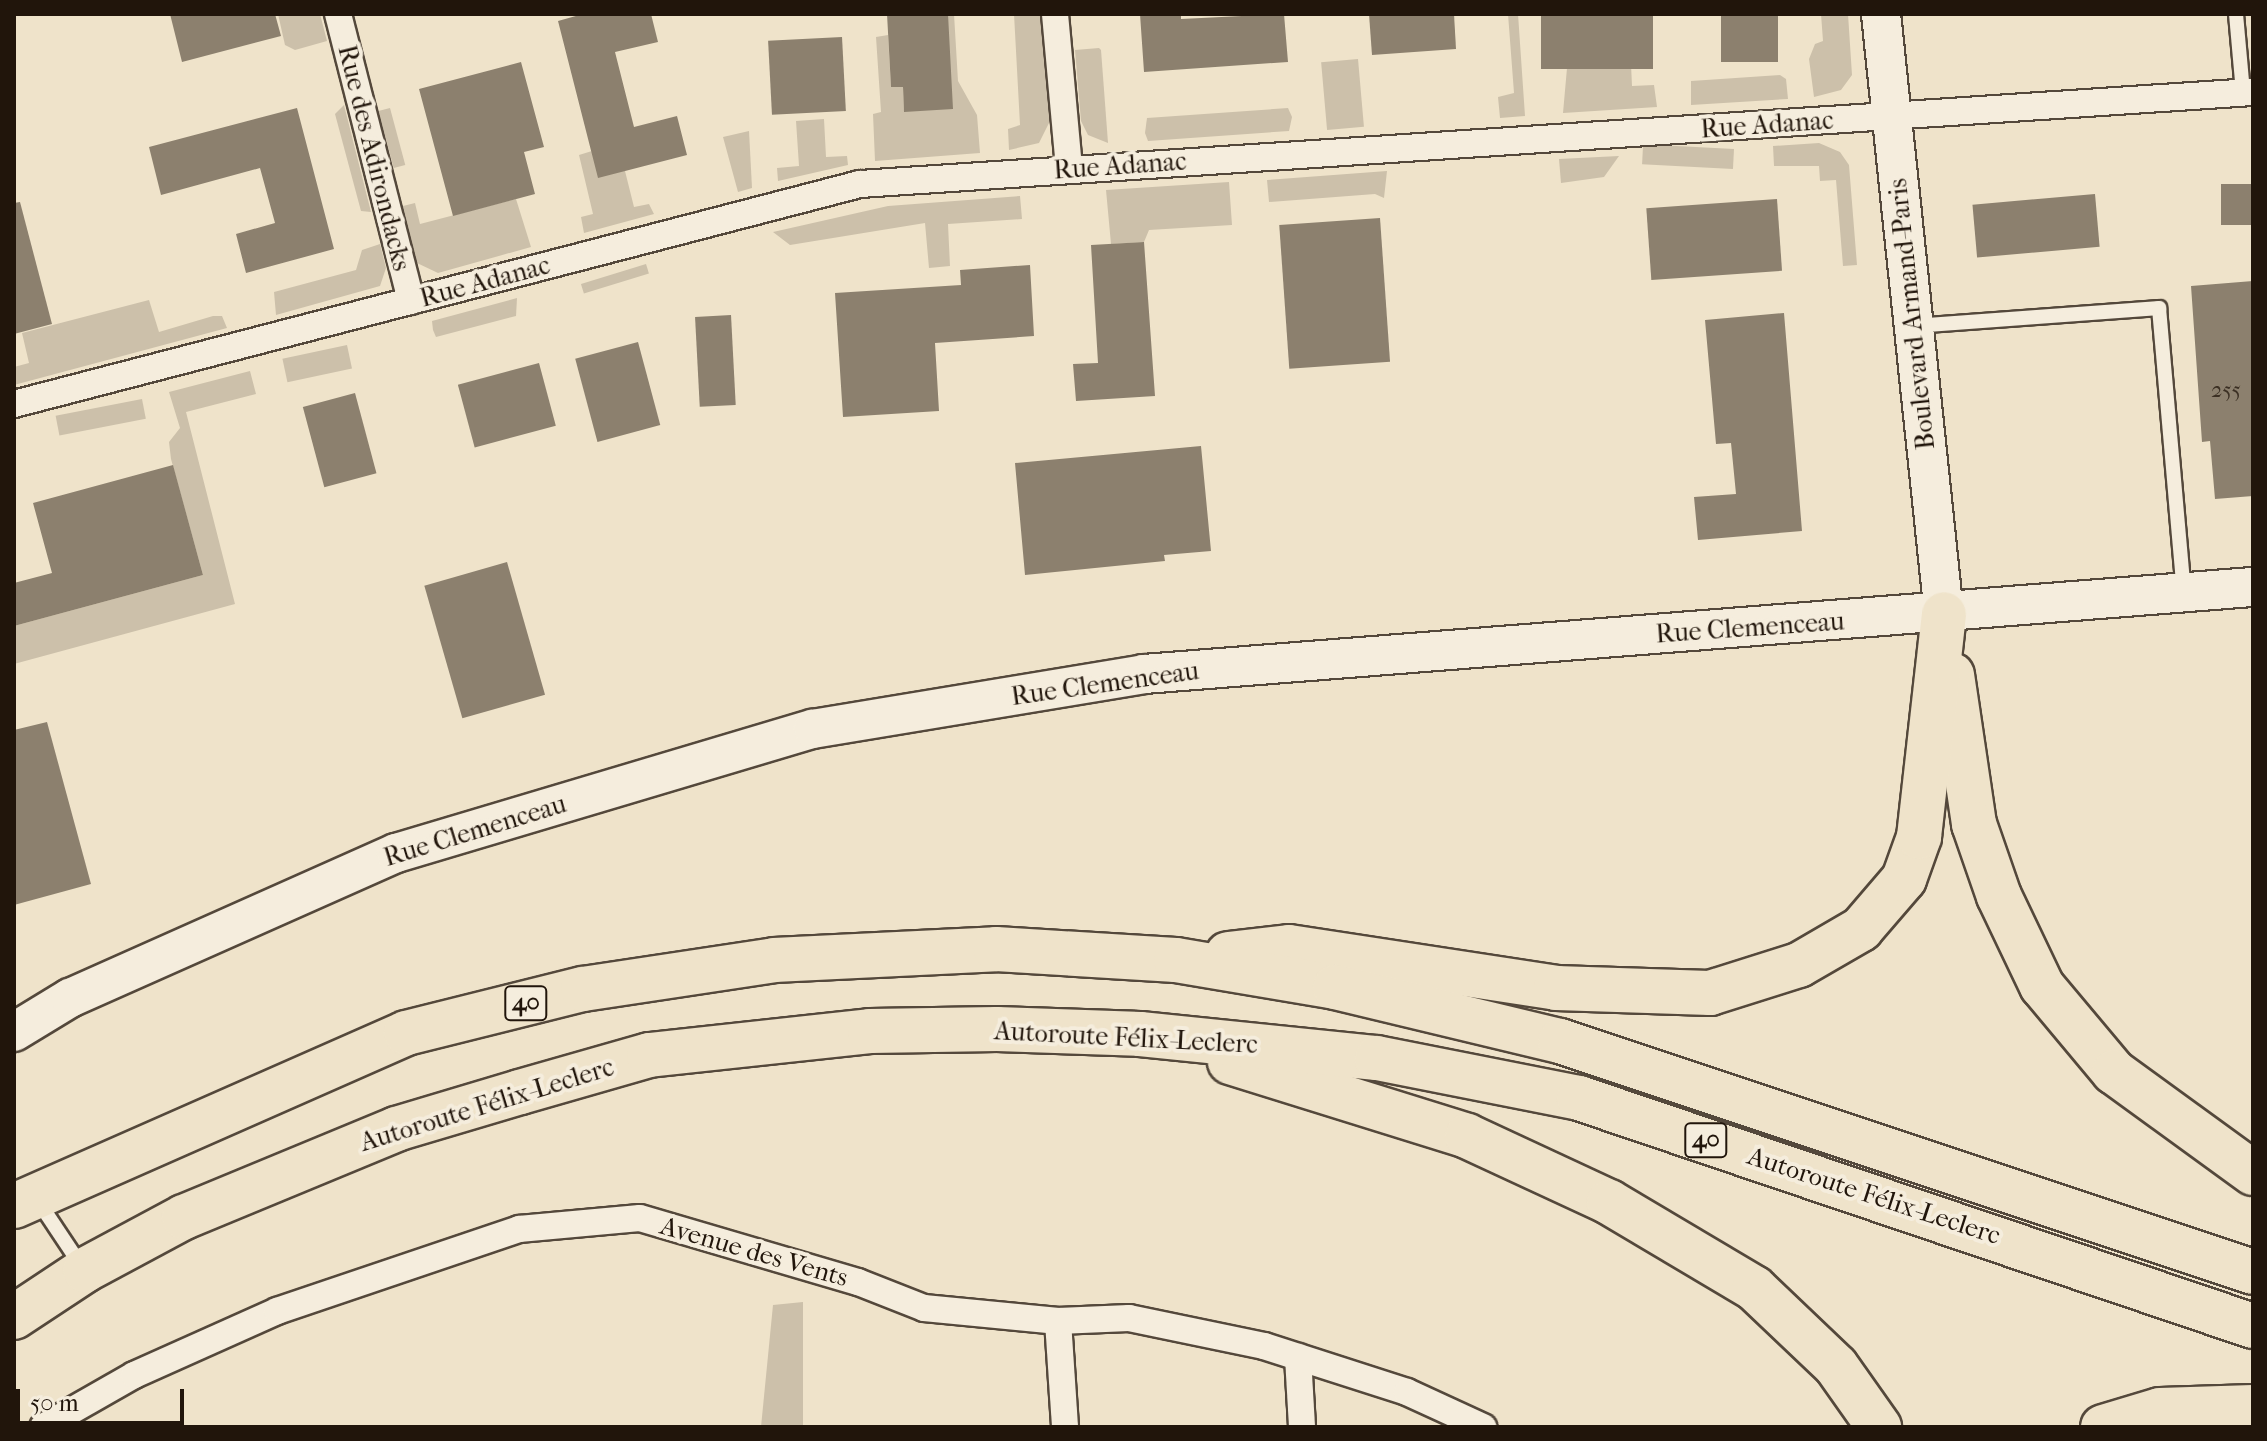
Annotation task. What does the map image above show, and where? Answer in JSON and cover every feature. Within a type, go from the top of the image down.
[{"type":"highway","points":[[1176,960],[1289,947],[1556,988],[1710,993],[1799,965],[1861,929],[1904,879],[1919,837],[1944,614]]},
{"type":"highway","points":[[1944,614],[1974,824],[1999,896],[2042,986],[2114,1072],[2253,1173]]},
{"type":"highway","name":"Autoroute Félix-Leclerc","points":[[24,1201],[406,1033],[583,989],[774,960],[981,950],[1176,960],[1335,987],[1560,1041],[2253,1272]]},
{"type":"highway","name":"Autoroute Félix-Leclerc","points":[[14,1317],[85,1270],[184,1217],[396,1129],[649,1055],[870,1031],[1140,1034],[1377,1058],[1579,1098],[2253,1326]]},
{"type":"highway","points":[[1140,1034],[1467,1136],[1609,1202],[1754,1288],[1836,1366],[1879,1427]]},
{"type":"highway","points":[[2103,1427],[2160,1410],[2253,1407]]},
{"type":"street","name":"Rue des Adirondacks","points":[[338,14],[411,301]]},
{"type":"street","points":[[1055,14],[1069,169]]},
{"type":"street","name":"Boulevard Armand-Paris","points":[[1881,14],[1944,614]]},
{"type":"street","name":"Rue Adanac","points":[[14,404],[860,184],[2248,93]]},
{"type":"street","name":"Rue Clemenceau","points":[[14,1032],[70,998],[396,853],[813,729],[1144,674],[1944,614],[2253,587]]},
{"type":"street","name":"Avenue des Vents","points":[[43,1427],[134,1375],[277,1311],[519,1229],[640,1218],[858,1282],[924,1308],[1058,1321],[1129,1318],[1298,1357],[1407,1392],[1483,1427]]},
{"type":"street","points":[[1058,1321],[1065,1427]]},
{"type":"street","points":[[1298,1357],[1302,1427]]},
{"type":"lane","points":[[2236,14],[2248,93]]},
{"type":"lane","points":[[1913,326],[2159,308],[2184,593]]},
{"type":"lane","points":[[24,1201],[85,1270]]},
{"type":"shaded area","points":[[278,14],[320,14],[327,41],[295,50],[285,45]]},
{"type":"shaded area","points":[[954,14],[958,81],[977,115],[980,153],[875,161],[873,114],[881,112],[876,37],[888,35],[891,87],[903,87],[904,111],[948,15]]},
{"type":"shaded area","points":[[1014,14],[1040,14],[1050,121],[1039,143],[1009,150],[1008,129],[1020,125]]},
{"type":"shaded area","points":[[1508,14],[1518,14],[1525,116],[1500,118],[1498,97],[1514,93]]},
{"type":"shaded area","points":[[1821,14],[1848,14],[1852,75],[1841,90],[1814,97],[1809,59],[1815,44],[1823,41]]},
{"type":"shaded area","points":[[1099,48],[1108,143],[1088,135],[1081,121],[1075,50]]},
{"type":"shaded area","points":[[1358,59],[1364,127],[1327,130],[1321,62]]},
{"type":"shaded area","points":[[1631,64],[1632,86],[1654,85],[1657,107],[1563,113],[1567,68]]},
{"type":"shaded area","points":[[1780,75],[1786,79],[1788,99],[1691,105],[1691,81]]},
{"type":"shaded area","points":[[344,105],[371,212],[361,211],[335,114]]},
{"type":"shaded area","points":[[390,108],[405,165],[394,168],[378,111]]},
{"type":"shaded area","points":[[1288,108],[1292,117],[1289,131],[1148,141],[1145,133],[1147,118]]},
{"type":"shaded area","points":[[824,119],[826,157],[847,156],[848,165],[778,181],[777,168],[799,166],[796,121]]},
{"type":"shaded area","points":[[749,131],[752,188],[738,192],[723,137]]},
{"type":"shaded area","points":[[1819,143],[1840,152],[1849,165],[1857,265],[1843,266],[1836,180],[1820,181],[1819,166],[1774,166],[1773,146]]},
{"type":"shaded area","points":[[1643,144],[1734,149],[1733,169],[1642,164]]},
{"type":"shaded area","points":[[592,151],[625,171],[634,207],[649,204],[654,214],[584,233],[581,217],[593,214],[579,155]]},
{"type":"shaded area","points":[[1619,156],[1604,177],[1561,183],[1559,159]]},
{"type":"shaded area","points":[[1387,171],[1384,198],[1375,194],[1269,202],[1267,180]]},
{"type":"shaded area","points":[[1229,182],[1232,225],[1149,230],[1144,242],[1111,244],[1106,190]]},
{"type":"shaded area","points":[[1020,196],[1022,219],[948,224],[950,266],[929,268],[925,223],[790,245],[773,232],[888,206]]},
{"type":"shaded area","points":[[516,199],[531,247],[438,273],[417,263],[403,206],[415,203],[420,224]]},
{"type":"shaded area","points":[[380,244],[386,268],[380,286],[276,315],[274,292],[356,270],[362,250]]},
{"type":"shaded area","points":[[646,264],[649,274],[584,293],[581,284]]},
{"type":"shaded area","points":[[517,298],[516,316],[436,337],[432,321]]},
{"type":"shaded area","points":[[149,300],[159,332],[213,316],[222,316],[227,328],[14,385],[14,367],[29,363],[22,333]]},
{"type":"shaded area","points":[[347,345],[352,368],[287,382],[282,359]]},
{"type":"shaded area","points":[[250,371],[256,394],[186,412],[235,604],[14,664],[14,626],[203,575],[171,459],[169,442],[180,428],[169,392]]},
{"type":"shaded area","points":[[142,399],[146,419],[59,435],[56,416]]},
{"type":"shaded area","points":[[803,1302],[803,1427],[761,1427],[773,1305]]},
{"type":"building","points":[[170,14],[275,14],[281,36],[182,62]]},
{"type":"building","points":[[583,14],[651,14],[658,42],[615,52],[634,127],[677,116],[687,155],[598,178],[558,21]]},
{"type":"building","points":[[887,14],[948,14],[953,109],[904,112],[903,87],[891,87]]},
{"type":"building","points":[[1140,14],[1181,14],[1181,19],[1284,14],[1288,62],[1144,72]]},
{"type":"building","points":[[1369,14],[1454,14],[1456,49],[1372,55]]},
{"type":"building","points":[[1541,14],[1653,14],[1653,69],[1541,69]]},
{"type":"building","points":[[1721,14],[1778,14],[1778,62],[1721,62]]},
{"type":"building","points":[[842,37],[846,111],[772,115],[768,41]]},
{"type":"building","points":[[521,62],[544,147],[524,152],[535,194],[453,216],[419,89]]},
{"type":"building","points":[[297,108],[334,249],[246,273],[236,234],[275,223],[260,168],[161,195],[149,147]]},
{"type":"building","points":[[2221,184],[2253,184],[2253,225],[2221,225]]},
{"type":"building","points":[[2095,194],[2100,247],[1977,258],[1972,205]]},
{"type":"building","points":[[1777,199],[1782,271],[1651,280],[1646,208]]},
{"type":"building","points":[[20,202],[52,324],[14,334],[14,203]]},
{"type":"building","points":[[1380,218],[1390,362],[1289,369],[1279,225]]},
{"type":"building","points":[[1144,242],[1155,396],[1076,401],[1073,364],[1098,363],[1091,245]]},
{"type":"building","points":[[1030,265],[1034,336],[935,343],[939,411],[843,417],[835,293],[961,285],[960,270]]},
{"type":"building","points":[[2253,281],[2253,496],[2215,499],[2210,441],[2202,442],[2191,286]]},
{"type":"building","points":[[1784,313],[1802,531],[1698,540],[1694,497],[1736,494],[1731,443],[1716,444],[1705,320]]},
{"type":"building","points":[[731,315],[736,405],[700,407],[695,317]]},
{"type":"building","points":[[638,342],[660,425],[597,442],[575,359]]},
{"type":"building","points":[[539,363],[556,426],[475,448],[458,385]]},
{"type":"building","points":[[355,393],[376,473],[324,487],[303,407]]},
{"type":"building","points":[[1201,446],[1211,551],[1164,555],[1165,561],[1025,575],[1015,463]]},
{"type":"building","points":[[173,465],[203,575],[14,626],[14,583],[52,573],[33,503]]},
{"type":"building","points":[[507,562],[545,695],[462,718],[424,586]]},
{"type":"building","points":[[47,722],[91,884],[14,905],[14,730]]}]
